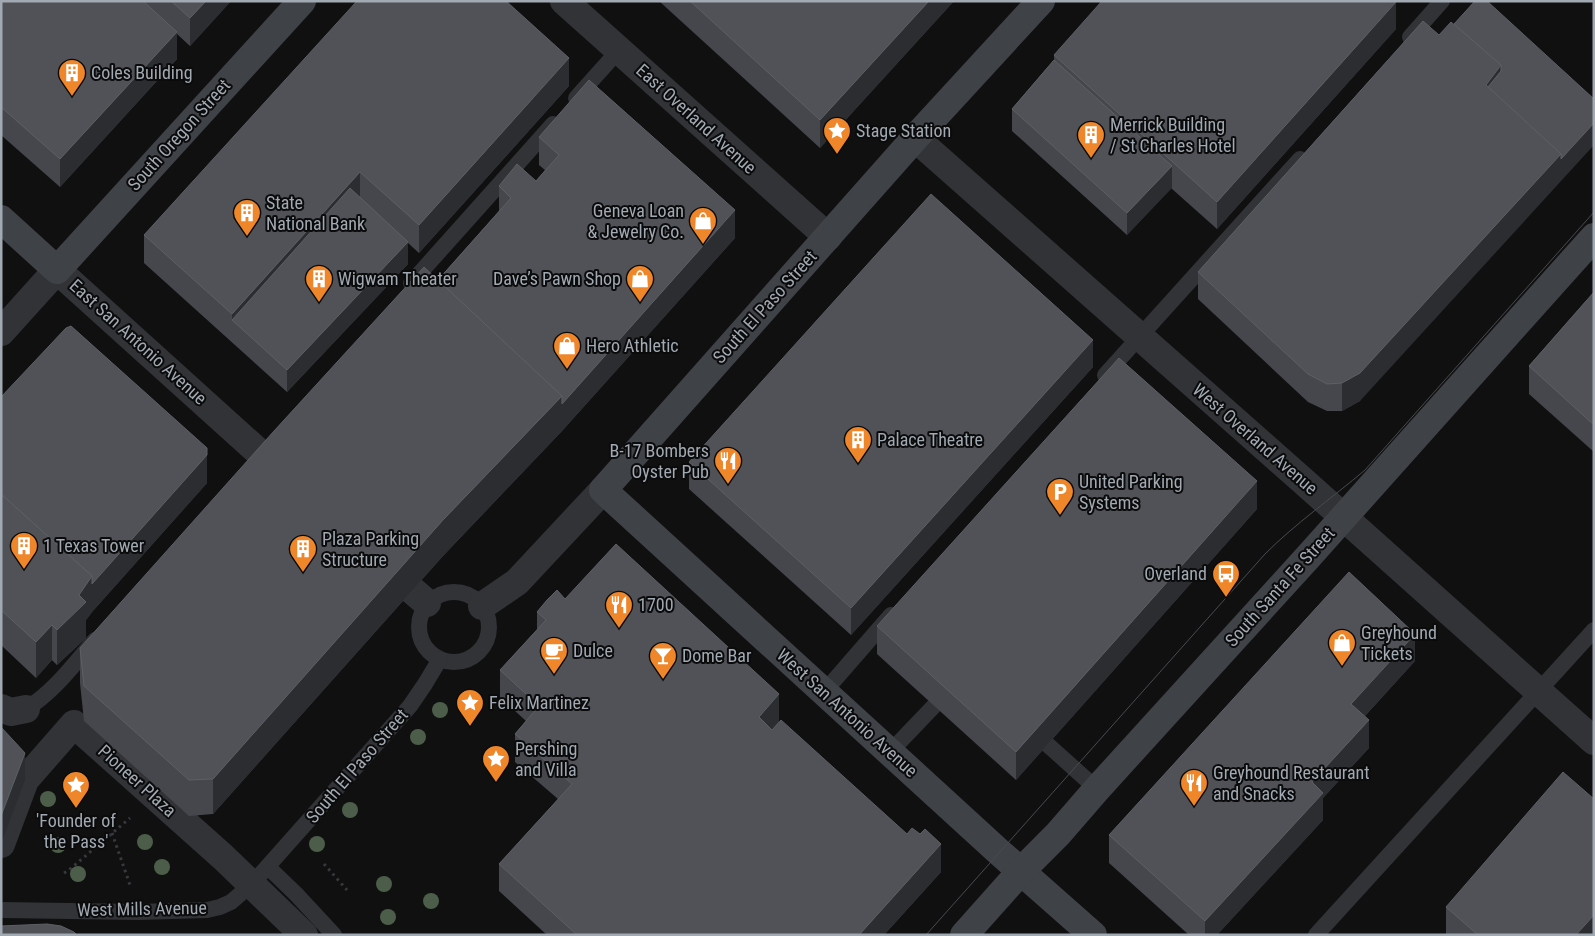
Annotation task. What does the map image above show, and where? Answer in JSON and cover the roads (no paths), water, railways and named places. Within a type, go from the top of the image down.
[{"type":"street","name":"South Oregon Street","points":[[58,270],[302,1]]},
{"type":"street","name":"East Overland Avenue","points":[[564,1],[828,237]]},
{"type":"street","name":"South El Paso Street","points":[[482,606],[517,582],[603,490],[915,138],[1041,1]]},
{"type":"street","name":"West Overland Avenue","points":[[915,138],[1594,741]]},
{"type":"street","name":"East San Antonio Avenue","points":[[1,219],[264,456]]},
{"type":"street","name":"South Santa Fe Street","points":[[964,935],[1021,871],[1058,834],[1097,788],[1344,517],[1594,238]]},
{"type":"street","points":[[1,332],[58,270]]},
{"type":"street","name":"West San Antonio Avenue","points":[[603,490],[1093,935]]},
{"type":"street","name":"Pioneer Plaza","points":[[1,844],[25,780],[74,724],[260,876],[304,935]]},
{"type":"lane","points":[[1403,45],[1442,1]]},
{"type":"lane","points":[[402,294],[619,50]]},
{"type":"lane","points":[[1094,387],[1311,147]]},
{"type":"lane","points":[[454,591],[465,593],[482,606],[488,616],[490,626],[488,638],[475,655],[465,660],[452,662],[440,659],[432,654],[421,637],[419,626],[422,613],[420,597],[454,591]]},
{"type":"lane","points":[[824,692],[900,606]]},
{"type":"lane","points":[[1316,935],[1594,630]]},
{"type":"lane","points":[[13,708],[38,701],[51,690],[103,631]]},
{"type":"lane","name":"South El Paso Street","points":[[260,876],[410,706],[440,659]]},
{"type":"lane","points":[[890,752],[934,706]]},
{"type":"lane","points":[[1048,745],[1097,788]]},
{"type":"lane","points":[[260,876],[296,894],[334,935]]},
{"type":"lane","name":"West Mills Avenue","points":[[1,910],[138,912],[207,910],[232,902],[260,876]]},
{"type":"tram line","points":[[926,935],[1265,554],[1365,470],[1594,212]]},
{"type":"place","name":"Coles Building","points":[[72,97]]},
{"type":"place","name":"Stage Station","points":[[837,155]]},
{"type":"place","name":"Merrick Building / St Charles Hotel","points":[[1091,159]]},
{"type":"place","name":"State National Bank","points":[[247,237]]},
{"type":"place","name":"Geneva Loan & Jewelry Co.","points":[[703,245]]},
{"type":"place","name":"Wigwam Theater","points":[[319,303]]},
{"type":"place","name":"Dave’s Pawn Shop","points":[[640,303]]},
{"type":"place","name":"Hero Athletic","points":[[567,370]]},
{"type":"place","name":"Palace Theatre","points":[[858,464]]},
{"type":"place","name":"B-17 Bombers Oyster Pub","points":[[728,485]]},
{"type":"place","name":"United Parking Systems","points":[[1060,516]]},
{"type":"place","name":"1 Texas Tower","points":[[24,570]]},
{"type":"place","name":"Plaza Parking Structure","points":[[303,573]]},
{"type":"place","name":"Overland","points":[[1226,598]]},
{"type":"place","name":"1700","points":[[619,629]]},
{"type":"place","name":"Greyhound Tickets","points":[[1342,667]]},
{"type":"place","name":"Dulce","points":[[554,675]]},
{"type":"place","name":"Dome Bar","points":[[663,680]]},
{"type":"place","name":"Felix Martinez","points":[[470,727]]},
{"type":"place","name":"Pershing and Villa","points":[[496,783]]},
{"type":"place","name":"Greyhound Restaurant and Snacks","points":[[1194,807]]},
{"type":"place","name":"'Founder of the Pass'","points":[[76,809]]}]
